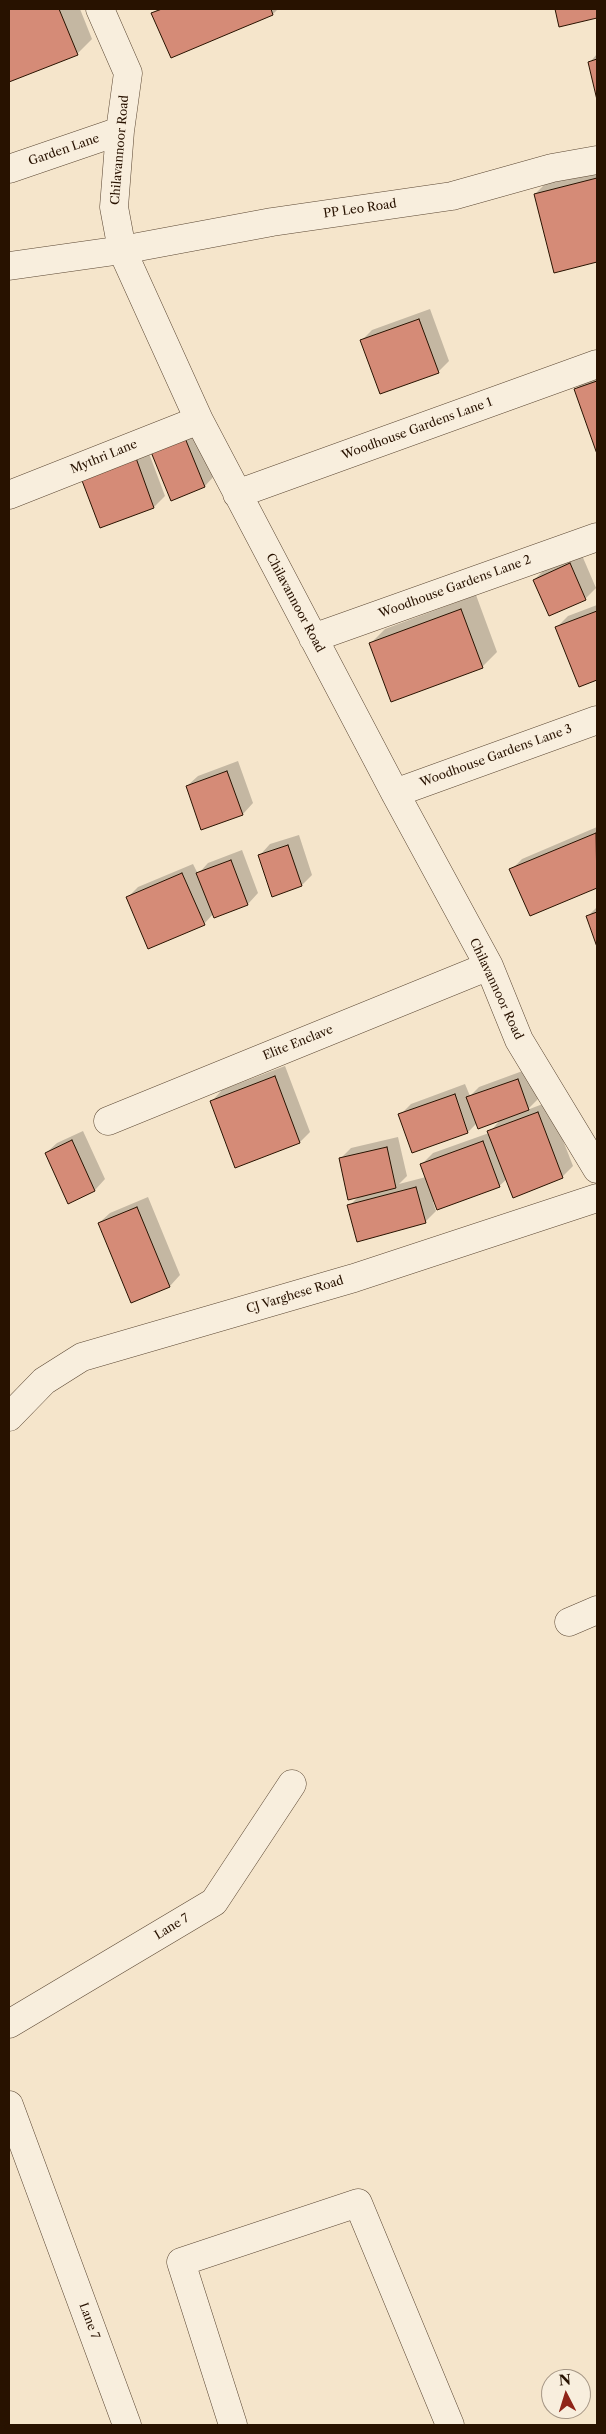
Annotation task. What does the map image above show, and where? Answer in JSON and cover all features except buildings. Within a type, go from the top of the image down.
[{"type":"street","name":"Chilavannoor Road","points":[[100,9],[128,73],[120,131],[114,207],[122,250],[199,420],[395,793],[489,966],[519,1040],[597,1169]]},
{"type":"street","name":"Garden Lane","points":[[9,169],[120,131]]},
{"type":"street","name":"PP Leo Road","points":[[9,266],[122,250],[272,222],[452,196],[552,168],[597,160]]},
{"type":"street","name":"Woodhouse Gardens Lane 1","points":[[237,494],[597,364]]},
{"type":"street","name":"Mythri Lane","points":[[9,495],[199,420]]},
{"type":"street","name":"Woodhouse Gardens Lane 2","points":[[313,638],[597,537]]},
{"type":"street","name":"Woodhouse Gardens Lane 3","points":[[395,793],[597,720]]},
{"type":"street","name":"Elite Enclave","points":[[108,1121],[489,966]]},
{"type":"street","name":"CJ Varghese Road","points":[[9,1417],[44,1381],[82,1357],[354,1278],[597,1198]]},
{"type":"street","points":[[569,1622],[597,1610]]},
{"type":"street","name":"Lane 7","points":[[9,2024],[214,1902],[292,1784]]},
{"type":"street","name":"Lane 7","points":[[9,2105],[127,2425]]},
{"type":"street","points":[[234,2425],[180,2262],[358,2203],[450,2425]]}]
